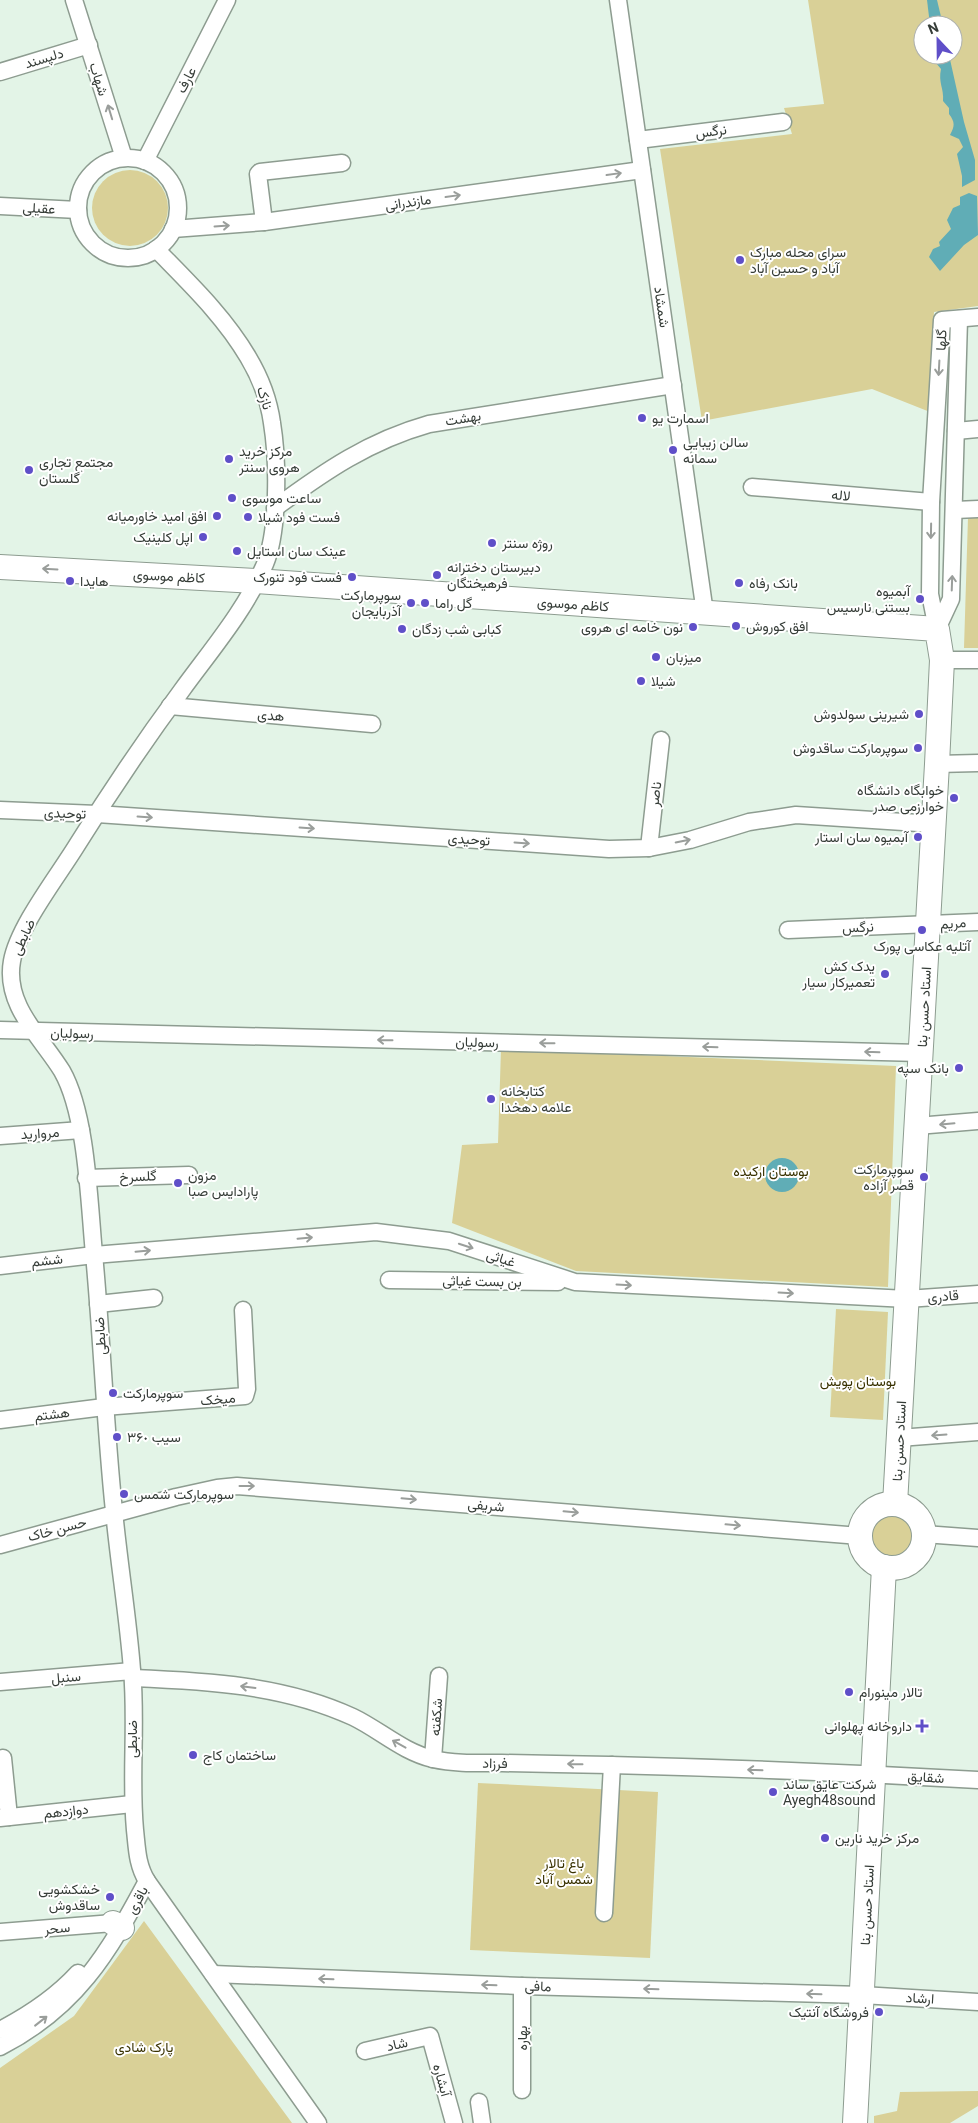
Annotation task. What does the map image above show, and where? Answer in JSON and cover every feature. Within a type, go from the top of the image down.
[{"type":"main road","name":"کاظم موسوی","points":[[0,566],[256,581],[937,629]]},
{"type":"main road","name":"استاد حسن بنا","points":[[895,1504],[942,660],[937,629]]},
{"type":"main road","points":[[895,1504],[906,1507],[914,1513],[920,1521],[924,1534],[920,1551],[914,1560],[894,1568],[884,1567],[874,1562],[862,1546],[860,1536],[862,1525],[875,1509],[895,1504]]},
{"type":"main road","name":"استاد حسن بنا","points":[[855,2123],[884,1567]]},
{"type":"street","name":"شهاب","points":[[74,0],[124,158]]},
{"type":"street","name":"عارف","points":[[145,161],[227,0]]},
{"type":"street","name":"شمشاد","points":[[618,0],[705,613]]},
{"type":"street","name":"دلپسند","points":[[0,72],[89,45]]},
{"type":"street","name":"نرگس","points":[[638,140],[783,122]]},
{"type":"street","points":[[124,158],[145,161],[159,169],[171,181],[177,197],[178,213],[168,238],[156,249],[147,254],[132,257],[116,256],[101,250],[90,239],[82,226],[78,210],[80,195],[86,181],[96,170],[109,162],[124,158]]},
{"type":"street","points":[[264,222],[258,178],[260,172],[342,163]]},
{"type":"street","name":"مازندرانی","points":[[173,229],[264,222],[642,170]]},
{"type":"street","name":"عقیلی","points":[[0,206],[78,210]]},
{"type":"street","name":"نازک","points":[[156,249],[214,309],[243,348],[259,378],[272,422],[275,508],[269,551],[256,581]]},
{"type":"street","points":[[959,319],[978,317]]},
{"type":"street","name":"گلها","points":[[959,319],[952,599],[937,629],[930,594],[931,502],[942,320],[959,319]]},
{"type":"street","name":"بهشت","points":[[275,508],[327,469],[347,457],[407,430],[429,424],[673,385]]},
{"type":"street","points":[[956,431],[978,429]]},
{"type":"street","name":"لاله","points":[[752,487],[931,502]]},
{"type":"street","points":[[955,510],[978,508]]},
{"type":"street","name":"ضابطی","points":[[256,581],[237,614],[170,706],[96,814],[22,934],[16,946],[11,978],[13,992],[33,1032],[62,1071],[77,1109],[81,1130],[94,1255],[104,1407],[114,1514],[132,1675],[132,1804],[138,1858],[142,1874],[318,2123]]},
{"type":"street","points":[[942,660],[978,660]]},
{"type":"street","name":"هدی","points":[[170,706],[372,724]]},
{"type":"street","name":"ناصر","points":[[649,848],[661,740]]},
{"type":"street","points":[[937,764],[978,763]]},
{"type":"street","name":"توحیدی","points":[[0,810],[96,814],[609,849],[649,848],[690,840],[749,822],[796,815],[934,824]]},
{"type":"street","name":"مریم","points":[[928,925],[978,922]]},
{"type":"street","name":"نرگس","points":[[788,930],[928,925]]},
{"type":"street","name":"رسولیان","points":[[0,1030],[921,1053]]},
{"type":"street","points":[[917,1126],[978,1121]]},
{"type":"street","name":"مروارید","points":[[0,1136],[81,1130]]},
{"type":"street","name":"گلسرخ","points":[[86,1178],[189,1174]]},
{"type":"street","name":"غیاثی","points":[[94,1255],[376,1232],[449,1241],[575,1282],[907,1298]]},
{"type":"street","name":"ششم","points":[[0,1266],[94,1255]]},
{"type":"street","name":"بن بست غیاثی","points":[[389,1280],[575,1282]]},
{"type":"street","name":"قادری","points":[[907,1298],[978,1294]]},
{"type":"street","points":[[98,1304],[154,1298]]},
{"type":"street","name":"میخک","points":[[104,1407],[245,1396],[247,1389],[243,1310]]},
{"type":"street","name":"هشتم","points":[[0,1420],[104,1407]]},
{"type":"street","points":[[899,1438],[978,1432]]},
{"type":"street","name":"شریفی","points":[[114,1514],[217,1488],[256,1486],[860,1536]]},
{"type":"street","name":"حسن خاک","points":[[0,1545],[114,1514]]},
{"type":"street","points":[[924,1534],[978,1538]]},
{"type":"street","name":"سنبل","points":[[0,1682],[132,1675]]},
{"type":"street","name":"فرزاد","points":[[132,1675],[268,1690],[304,1698],[354,1717],[410,1750],[433,1759],[464,1763],[612,1765],[874,1774]]},
{"type":"street","name":"شکفته","points":[[433,1759],[439,1676]]},
{"type":"street","points":[[3,1758],[4,1818]]},
{"type":"street","points":[[604,1913],[612,1765]]},
{"type":"street","name":"شقایق","points":[[874,1774],[978,1780]]},
{"type":"street","name":"دوازدهم","points":[[4,1818],[132,1804]]},
{"type":"street","name":"باقری","points":[[0,2046],[35,2026],[66,2000],[93,1971],[118,1925],[147,1881]]},
{"type":"street","name":"باقری","points":[[0,2030],[27,2015],[70,1981],[118,1925]]},
{"type":"street","name":"سحر","points":[[0,1932],[118,1925]]},
{"type":"street","name":"مافی","points":[[213,1974],[522,1986],[862,1995]]},
{"type":"street","name":"بهاره","points":[[522,1986],[522,2090]]},
{"type":"street","name":"ارشاد","points":[[862,1995],[978,2002]]},
{"type":"street","name":"شاد","points":[[365,2051],[430,2036]]},
{"type":"street","name":"آبشاره","points":[[430,2036],[454,2123]]},
{"type":"street","points":[[479,2102],[482,2123]]},
{"type":"green space","points":[[808,0],[978,0],[978,306],[934,312],[930,412],[872,389],[702,421],[660,149],[792,134],[784,108],[824,104]]},
{"type":"green space","points":[[130,170],[145,173],[157,181],[165,193],[168,208],[165,223],[157,235],[145,243],[130,246],[115,243],[103,235],[95,223],[92,208],[95,193],[103,181],[115,173]]},
{"type":"green space","points":[[968,517],[978,517],[978,648],[964,648]]},
{"type":"green space","name":"بوستان ارکیده","points":[[501,1049],[896,1066],[888,1287],[576,1271],[452,1223],[462,1145],[498,1143]]},
{"type":"green space","name":"بوستان پویش","points":[[836,1309],[888,1312],[883,1420],[830,1417]]},
{"type":"green space","points":[[888,1512],[898,1512],[910,1519],[917,1531],[917,1541],[910,1553],[898,1560],[888,1560],[880,1556],[873,1549],[869,1541],[869,1531],[873,1523],[880,1516]]},
{"type":"green space","name":"باغ تالار شمس آباد","points":[[478,1783],[658,1792],[650,1958],[470,1950]]},
{"type":"green space","name":"پارک شادی","points":[[144,1921],[292,2123],[0,2123],[0,2068],[74,2016]]},
{"type":"green space","points":[[978,2091],[978,2106],[950,2123],[874,2123],[874,2116],[897,2111],[900,2092]]},
{"type":"water","points":[[927,0],[937,0],[941,15],[929,15]]},
{"type":"water","points":[[938,65],[951,65],[975,160],[975,180],[962,187],[962,176],[957,154],[963,147],[959,139],[950,135],[954,124],[949,114],[949,108],[943,101],[940,78],[941,69]]},
{"type":"water","points":[[969,193],[977,196],[978,235],[964,245],[940,271],[929,257],[933,249],[940,246],[939,242],[951,229],[947,220],[953,208],[960,205],[960,197]]},
{"type":"water","points":[[782,1158],[794,1163],[799,1175],[794,1187],[782,1192],[770,1187],[765,1175],[770,1163]]},
{"type":"place","name":"سرای محله مبارک آباد و حسین آباد","points":[[740,260]]},
{"type":"place","name":"اسمارت یو","points":[[642,418]]},
{"type":"place","name":"سالن زیبایی سمانه","points":[[673,450]]},
{"type":"place","name":"مرکز خرید هروی سنتر","points":[[229,459]]},
{"type":"place","name":"مجتمع تجاری گلستان","points":[[29,470]]},
{"type":"place","name":"ساعت موسوی","points":[[232,498]]},
{"type":"place","name":"افق امید خاورمیانه","points":[[217,516]]},
{"type":"place","name":"فست فود شیلا","points":[[248,517]]},
{"type":"place","name":"اپل کلینیک","points":[[203,537]]},
{"type":"place","name":"روژه سنتر","points":[[492,543]]},
{"type":"place","name":"عینک سان استایل","points":[[237,551]]},
{"type":"place","name":"دبیرستان دخترانه فرهیختگان","points":[[437,575]]},
{"type":"place","name":"فست فود تنورک","points":[[352,577]]},
{"type":"place","name":"هایدا","points":[[70,581]]},
{"type":"place","name":"بانک رفاه","points":[[739,583]]},
{"type":"place","name":"آبمیوه بستنی نارسیس","points":[[920,599]]},
{"type":"place","name":"سوپرمارکت آذربایجان","points":[[411,603]]},
{"type":"place","name":"گل راما","points":[[425,603]]},
{"type":"place","name":"افق کوروش","points":[[736,626]]},
{"type":"place","name":"نون خامه ای هروی","points":[[693,627]]},
{"type":"place","name":"کبابی شب زدگان","points":[[402,629]]},
{"type":"place","name":"میزبان","points":[[656,657]]},
{"type":"place","name":"شیلا","points":[[641,681]]},
{"type":"place","name":"شیرینی سولدوش","points":[[919,714]]},
{"type":"place","name":"سوپرمارکت ساقدوش","points":[[918,748]]},
{"type":"place","name":"خوابگاه دانشگاه خوارزمی صدر","points":[[954,798]]},
{"type":"place","name":"آبمیوه سان استار","points":[[918,837]]},
{"type":"place","name":"آتلیه عکاسی پورک","points":[[922,930]]},
{"type":"place","name":"یدک کش تعمیرکار سیار","points":[[885,974]]},
{"type":"place","name":"بانک سپه","points":[[959,1068]]},
{"type":"place","name":"کتابخانه علامه دهخدا","points":[[491,1099]]},
{"type":"place","name":"سوپرمارکت قصر آزاده","points":[[924,1177]]},
{"type":"place","name":"مزون پارادایس صبا","points":[[178,1183]]},
{"type":"place","name":"سوپرمارکت","points":[[113,1393]]},
{"type":"place","name":"سیب ٣۶٠","points":[[117,1437]]},
{"type":"place","name":"سوپرمارکت شمس","points":[[124,1494]]},
{"type":"place","name":"تالار مینورام","points":[[849,1692]]},
{"type":"place","name":"داروخانه پهلوانی","points":[[922,1726]]},
{"type":"place","name":"ساختمان کاج","points":[[193,1755]]},
{"type":"place","name":"شرکت عایق ساند Ayegh48sound","points":[[773,1792]]},
{"type":"place","name":"مرکز خرید نارین","points":[[825,1838]]},
{"type":"place","name":"خشکشویی ساقدوش","points":[[110,1897]]},
{"type":"place","name":"فروشگاه آنتیک","points":[[879,2012]]}]
